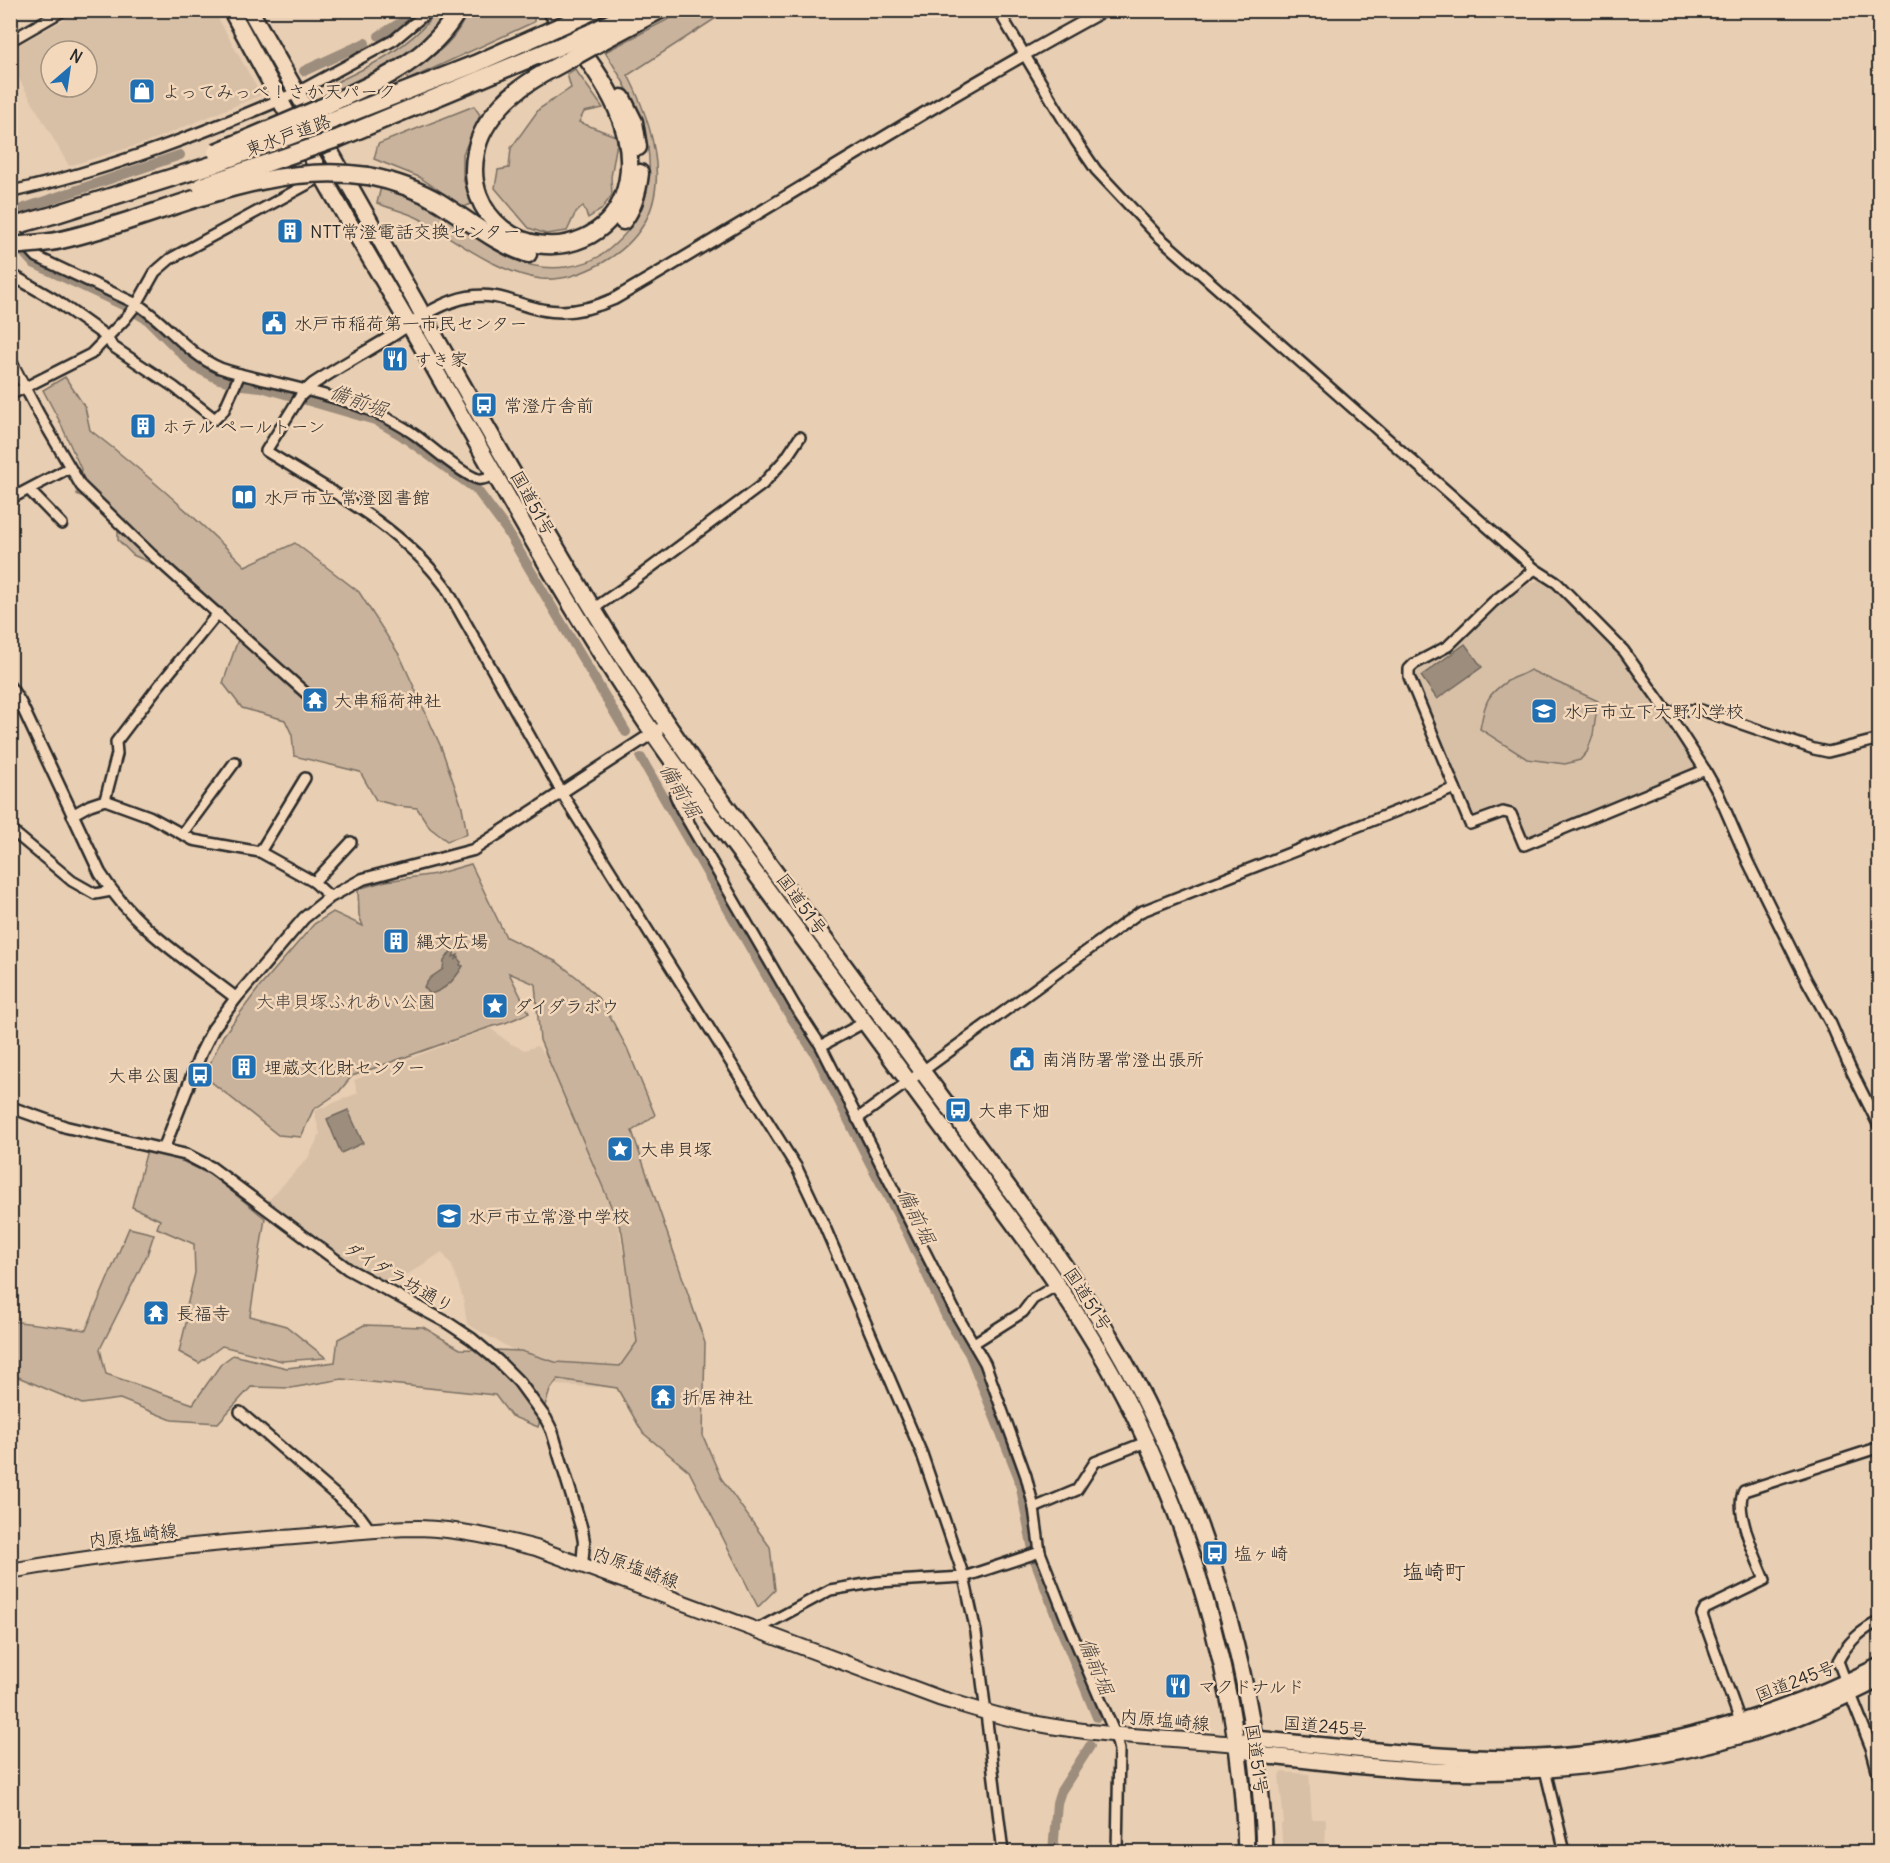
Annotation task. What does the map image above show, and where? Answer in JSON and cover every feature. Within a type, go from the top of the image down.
[{"type":"highway","name":"国道51号","points":[[231,10],[322,176],[553,577],[653,733],[1013,1222],[1057,1285],[1108,1367],[1167,1489],[1197,1574],[1221,1663],[1236,1744],[1246,1852]]},
{"type":"highway","name":"国道51号","points":[[250,10],[423,317],[592,609],[666,723],[1072,1276],[1123,1359],[1182,1481],[1214,1571],[1239,1663],[1255,1739],[1264,1852]]},
{"type":"highway","points":[[10,227],[53,215],[206,156],[325,115],[414,60],[445,32],[458,10]]},
{"type":"highway","points":[[551,10],[593,69],[617,109],[626,135],[630,158],[629,182],[620,206],[604,226],[592,235],[572,244],[550,246],[535,245],[512,236],[490,216],[477,190],[474,172],[476,153],[485,127],[503,104],[565,52],[598,36],[660,10]]},
{"type":"highway","points":[[10,246],[59,241],[146,216],[197,198],[278,177],[326,172],[385,179],[420,192],[501,244],[533,256],[573,255],[594,246],[613,232],[628,214],[636,197],[640,164],[634,122],[609,77],[563,10]]},
{"type":"highway","points":[[598,36],[636,10]]},
{"type":"highway","name":"東水戸道路","points":[[325,115],[475,64],[589,13]]},
{"type":"highway","name":"東水戸道路","points":[[10,246],[172,196],[339,138],[565,52]]},
{"type":"highway","name":"国道245号","points":[[1236,1744],[1257,1755],[1431,1771],[1545,1770],[1642,1758],[1697,1747],[1794,1718],[1848,1688],[1880,1666]]},
{"type":"highway","name":"国道245号","points":[[1236,1744],[1255,1739],[1476,1758],[1510,1758],[1618,1749],[1693,1734],[1880,1679]]},
{"type":"main road","name":"内原塩崎線","points":[[10,1570],[156,1550],[371,1531],[418,1528],[481,1534],[536,1548],[939,1698],[986,1712],[1032,1723],[1115,1734],[1236,1744]]},
{"type":"street","points":[[10,41],[64,10]]},
{"type":"street","points":[[10,192],[111,164],[185,138],[280,100],[394,40],[430,10]]},
{"type":"street","points":[[998,10],[1076,141],[1096,170],[1157,235],[1535,569],[1557,583],[1624,651],[1668,713],[1718,792],[1748,862],[1831,1024],[1880,1128]]},
{"type":"street","points":[[1003,1852],[976,1632],[964,1577],[922,1454],[828,1236],[796,1168],[562,792],[445,586],[434,571],[391,531],[266,451],[304,393],[337,369],[447,303],[466,297],[489,295],[551,311],[583,310],[599,306],[709,244],[1024,54],[1105,10]]},
{"type":"street","points":[[11,398],[25,387],[91,354],[136,306],[155,272],[170,259],[322,176]]},
{"type":"street","points":[[10,227],[37,257],[149,312],[203,359],[221,368],[237,382],[304,393],[385,417],[405,428],[458,468],[477,479],[486,479],[495,475]]},
{"type":"street","points":[[10,274],[55,300],[108,337],[112,346],[174,387],[215,419],[224,410],[237,382]]},
{"type":"street","points":[[10,359],[81,486],[128,532],[309,696]]},
{"type":"street","points":[[592,609],[762,485],[779,467],[800,437]]},
{"type":"street","points":[[10,499],[69,468]]},
{"type":"street","points":[[29,490],[63,524]]},
{"type":"street","points":[[1535,569],[1493,602],[1448,646],[1409,669],[1409,677],[1470,824],[1503,812],[1511,814],[1524,845],[1705,770]]},
{"type":"street","points":[[105,800],[117,754],[116,742],[218,614]]},
{"type":"street","points":[[10,687],[20,702],[72,815],[111,891],[143,927],[160,942],[236,998]]},
{"type":"street","points":[[1668,713],[1681,710],[1701,710],[1828,752],[1880,739]]},
{"type":"street","points":[[164,1148],[207,1040],[217,1023],[304,918],[330,897],[363,879],[473,850],[666,723]]},
{"type":"street","points":[[182,834],[235,762]]},
{"type":"street","points":[[260,852],[305,777]]},
{"type":"street","points":[[687,781],[675,795],[681,809],[789,997],[821,1046],[958,1317],[985,1362],[1020,1456],[1034,1508],[1035,1553],[1115,1734],[1119,1750],[1118,1852]]},
{"type":"street","points":[[857,1119],[1148,908],[1455,788]]},
{"type":"street","points":[[72,815],[105,800],[149,816],[202,842],[260,852],[314,882],[330,897]]},
{"type":"street","points":[[10,829],[72,881],[95,894],[111,891]]},
{"type":"street","points":[[314,882],[351,842]]},
{"type":"street","points":[[821,1046],[865,1022]]},
{"type":"street","name":"ダイダラ坊通り","points":[[10,1107],[66,1127],[164,1148],[187,1155],[212,1168],[348,1269],[448,1323],[498,1361],[519,1382],[552,1431],[582,1530],[584,1542],[582,1566]]},
{"type":"street","points":[[974,1343],[1023,1312],[1033,1299],[1057,1285]]},
{"type":"street","points":[[240,1412],[360,1516],[371,1531]]},
{"type":"street","points":[[1034,1508],[1077,1490],[1095,1462],[1146,1442]]},
{"type":"street","points":[[1740,1721],[1702,1615],[1705,1609],[1765,1580],[1744,1523],[1740,1498],[1744,1491],[1880,1447]]},
{"type":"street","points":[[756,1630],[830,1590],[878,1582],[964,1577],[1035,1553]]},
{"type":"street","points":[[1880,1621],[1869,1626],[1845,1646],[1838,1661],[1872,1749],[1880,1779]]},
{"type":"street","points":[[1545,1770],[1565,1852]]},
{"type":"street","points":[[1876,1852],[1880,1829]]},
{"type":"shaded area","name":"よってみっぺ！さか天パーク","points":[[82,10],[214,11],[261,95],[148,142],[69,166],[11,65],[11,49]]},
{"type":"shaded area","name":"水戸市立下大野小学校","points":[[1541,579],[1561,591],[1610,642],[1645,687],[1695,764],[1693,770],[1649,790],[1528,839],[1523,836],[1513,810],[1505,808],[1477,819],[1473,817],[1412,674],[1416,668],[1495,606],[1519,589]]},
{"type":"shaded area","points":[[1465,644],[1482,667],[1437,699],[1421,676]]},
{"type":"shaded area","points":[[452,950],[455,951],[453,957],[458,955],[456,959],[459,957],[460,965],[463,966],[450,983],[430,994],[424,987],[430,978],[443,969],[444,961]]},
{"type":"shaded area","name":"水戸市立常澄中学校","points":[[490,1028],[511,1044],[525,1050],[537,1046],[549,1059],[619,1229],[637,1331],[637,1364],[633,1389],[556,1385],[522,1355],[467,1324],[463,1298],[452,1266],[442,1252],[390,1286],[346,1262],[266,1203],[308,1158],[320,1134],[314,1111],[358,1093],[354,1080]]},
{"type":"shaded area","points":[[348,1110],[363,1143],[341,1153],[327,1119]]},
{"type":"shaded area","points":[[1282,1772],[1309,1774],[1312,1819],[1326,1819],[1325,1852],[1283,1852],[1281,1824],[1284,1822],[1279,1776]]},
{"type":"green space","points":[[437,11],[446,15],[435,29],[409,52],[330,93],[328,86],[388,55],[414,36]]},
{"type":"green space","points":[[467,11],[534,11],[534,22],[408,80],[406,76],[450,40],[463,22]]},
{"type":"green space","points":[[684,11],[727,11],[628,75],[640,100],[655,152],[656,178],[653,202],[643,225],[627,245],[602,263],[580,273],[557,279],[541,279],[524,275],[478,255],[410,214],[377,203],[381,187],[408,197],[443,215],[504,255],[533,266],[566,267],[598,257],[624,236],[640,212],[648,184],[649,164],[647,144],[635,106],[605,52]]},
{"type":"green space","points":[[575,69],[603,108],[584,112],[579,122],[618,137],[611,177],[612,195],[601,210],[588,218],[583,206],[575,214],[567,231],[546,234],[529,228],[495,188],[498,170],[509,168],[511,148],[539,109],[571,88],[567,74]]},
{"type":"green space","points":[[474,106],[480,115],[463,154],[463,178],[471,204],[464,207],[419,177],[374,159],[378,144]]},
{"type":"green space","points":[[65,377],[85,407],[90,430],[170,496],[245,566],[295,543],[359,592],[400,656],[441,747],[462,807],[467,834],[447,841],[430,828],[417,808],[376,800],[360,772],[294,756],[292,735],[285,720],[242,708],[223,683],[242,628],[187,579],[133,555],[118,540],[118,513],[77,494],[81,469],[43,390]]},
{"type":"green space","points":[[1530,670],[1598,701],[1593,735],[1587,752],[1580,760],[1565,764],[1527,759],[1480,729],[1485,706],[1495,690]]},
{"type":"green space","name":"大串貝塚ふれあい公園","points":[[471,864],[506,937],[557,962],[579,979],[602,1002],[627,1048],[655,1115],[632,1131],[705,1343],[703,1436],[721,1478],[770,1547],[775,1590],[758,1607],[689,1471],[643,1433],[617,1388],[558,1379],[550,1390],[538,1427],[511,1416],[495,1395],[342,1379],[291,1388],[251,1387],[218,1423],[172,1420],[120,1399],[82,1404],[11,1374],[11,1321],[86,1330],[129,1228],[154,1234],[147,1255],[100,1349],[106,1374],[193,1404],[221,1364],[233,1355],[287,1368],[335,1362],[338,1339],[364,1325],[423,1327],[460,1349],[521,1351],[555,1362],[620,1366],[637,1342],[622,1232],[540,1040],[535,984],[509,973],[529,1013],[352,1076],[338,1093],[313,1110],[301,1137],[278,1135],[204,1076],[223,1036],[258,989],[314,924],[333,912],[363,926],[359,915],[358,889],[386,881],[436,874]]},
{"type":"green space","points":[[147,1150],[180,1160],[211,1175],[265,1218],[250,1316],[286,1326],[326,1358],[282,1361],[222,1346],[199,1363],[179,1352],[195,1273],[194,1244],[157,1228],[160,1220],[132,1207]]},
{"type":"waterway","points":[[379,36],[405,20],[415,10]]},
{"type":"waterway","points":[[304,71],[365,43]]},
{"type":"waterway","points":[[19,210],[180,155]]},
{"type":"waterway","name":"備前堀","points":[[15,243],[33,263],[125,306],[148,320],[195,367],[219,379],[261,387],[375,420],[401,435],[477,490],[506,529],[626,732]]},
{"type":"waterway","name":"備前堀","points":[[641,758],[785,1008],[816,1055],[907,1232],[947,1318],[969,1353],[1019,1478],[1035,1560],[1097,1717]]},
{"type":"waterway","name":"備前堀","points":[[1053,1852],[1057,1803],[1061,1791],[1090,1746]]},
{"type":"place","name":"よってみっぺ！さか天パーク","points":[[142,91]]},
{"type":"place","name":"NTT常澄電話交換センター","points":[[290,231]]},
{"type":"place","name":"水戸市稲荷第一市民センター","points":[[274,323]]},
{"type":"place","name":"すき家","points":[[395,359]]},
{"type":"place","name":"常澄庁舎前","points":[[484,405]]},
{"type":"place","name":"ホテル ペールトーン","points":[[143,426]]},
{"type":"place","name":"水戸市立 常澄図書館","points":[[244,497]]},
{"type":"place","name":"大串稲荷神社","points":[[315,700]]},
{"type":"place","name":"水戸市立下大野小学校","points":[[1544,711]]},
{"type":"place","name":"縄文広場","points":[[396,941]]},
{"type":"place","name":"ダイダラボウ","points":[[495,1006]]},
{"type":"place","name":"南消防署常澄出張所","points":[[1022,1059]]},
{"type":"place","name":"埋蔵文化財センター","points":[[244,1067]]},
{"type":"place","name":"大串公園","points":[[200,1075]]},
{"type":"place","name":"大串下畑","points":[[958,1110]]},
{"type":"place","name":"大串貝塚","points":[[620,1149]]},
{"type":"place","name":"水戸市立常澄中学校","points":[[449,1216]]},
{"type":"place","name":"長福寺","points":[[156,1313]]},
{"type":"place","name":"折居神社","points":[[663,1397]]},
{"type":"place","name":"塩ヶ崎","points":[[1215,1553]]},
{"type":"place","name":"マクドナルド","points":[[1178,1686]]},
{"type":"district","name":"塩崎町","points":[[1434,1571]]}]
